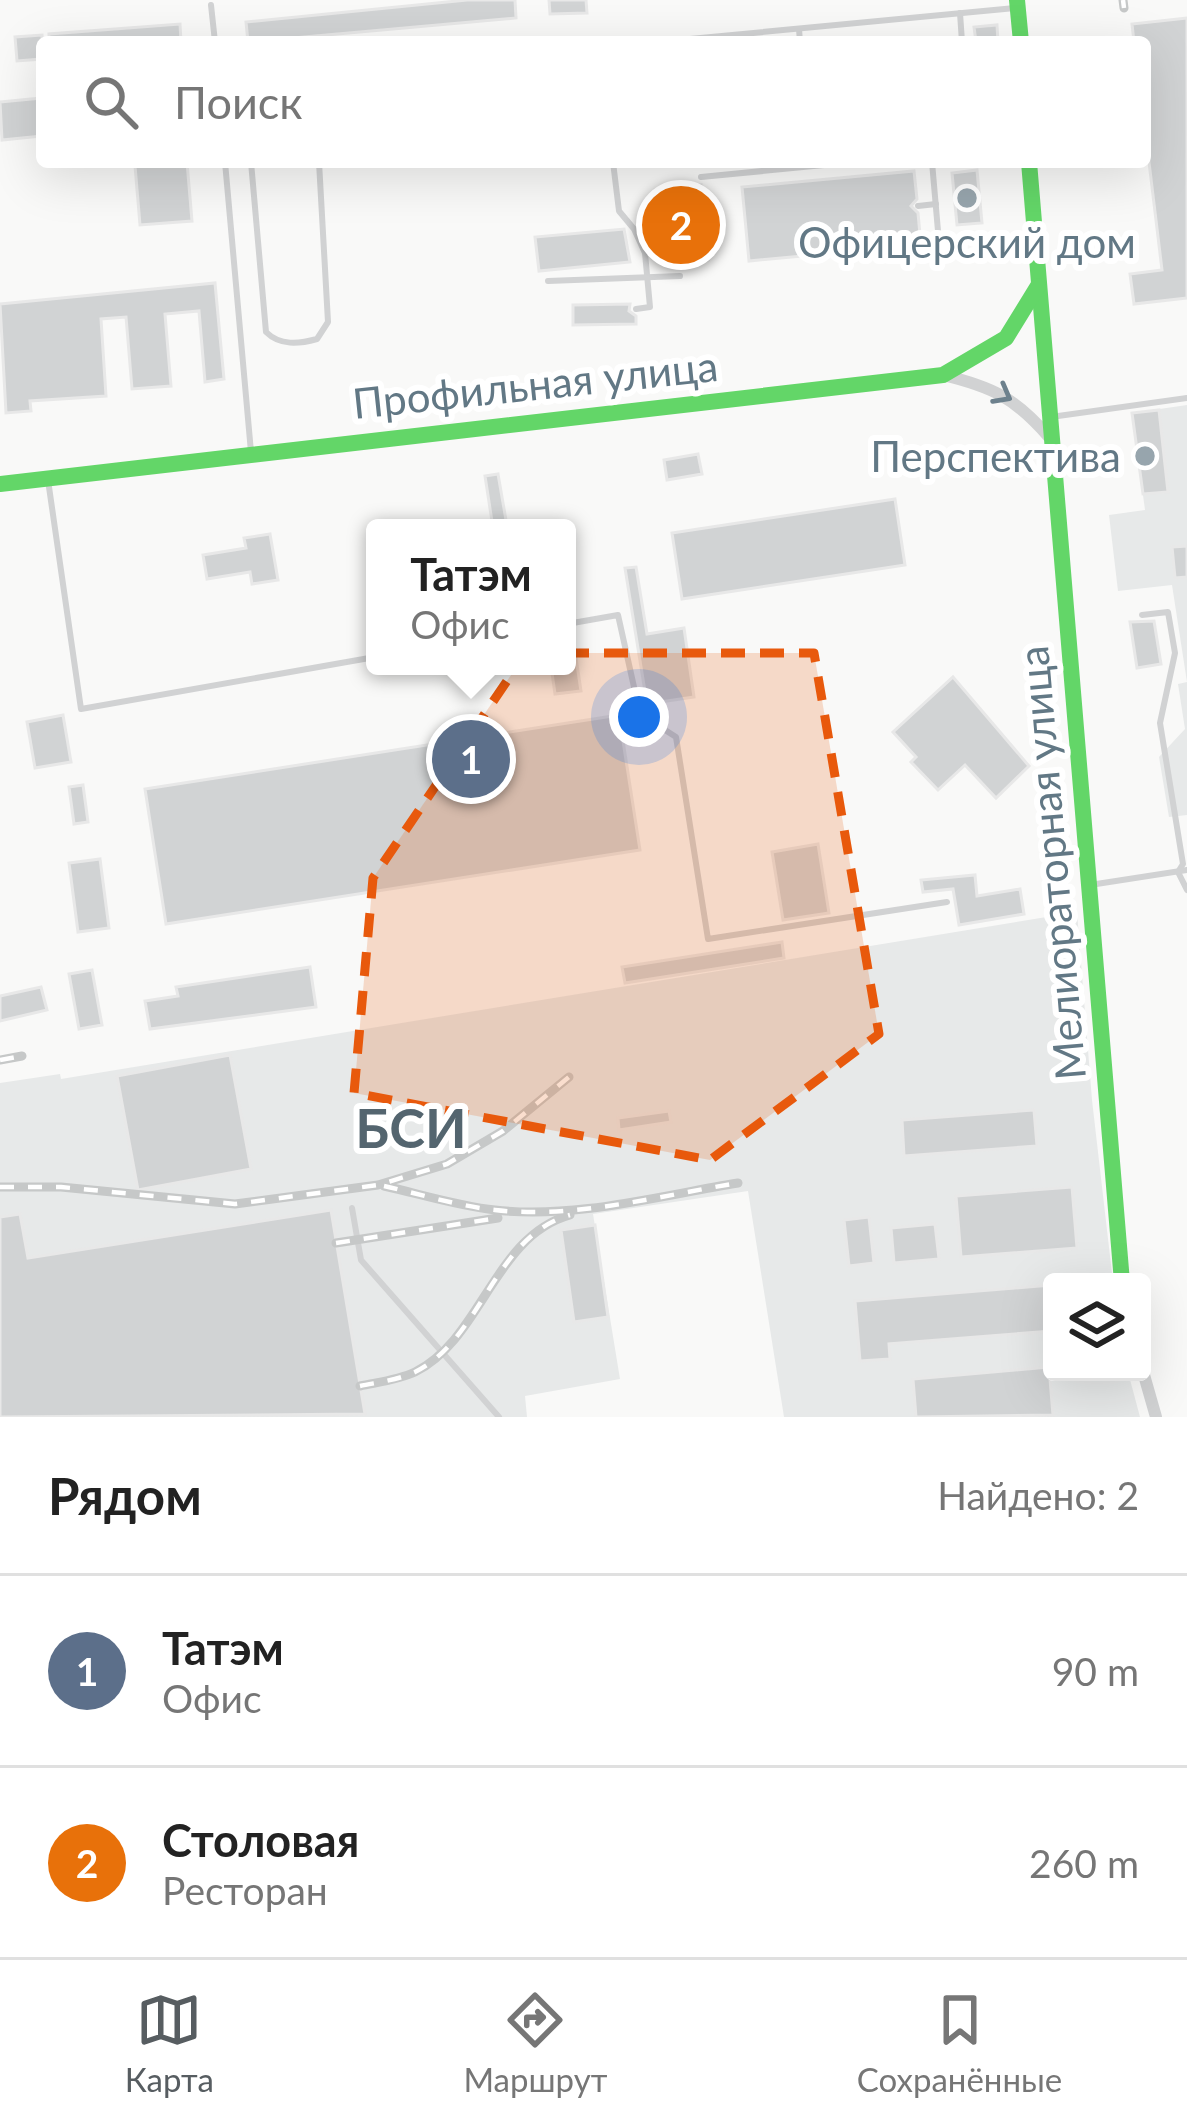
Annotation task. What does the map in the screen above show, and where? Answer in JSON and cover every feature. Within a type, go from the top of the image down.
[{"type":"street","points":[[1018,4],[1021,36]]},
{"type":"street","name":"Мелиораторная улица","points":[[1029,168],[1121,1273]]},
{"type":"street","name":"Профильная улица","points":[[0,484],[943,375],[1006,338],[1038,285]]},
{"type":"street","points":[[943,375],[986,386],[1022,406],[1049,437]]},
{"type":"street","points":[[1146,1381],[1156,1417]]},
{"type":"lane","points":[[723,36],[960,14],[1018,4]]},
{"type":"lane","points":[[212,5],[215,36]]},
{"type":"lane","points":[[960,14],[962,36]]},
{"type":"lane","points":[[799,29],[800,36]]},
{"type":"lane","points":[[226,168],[251,452]]},
{"type":"lane","points":[[252,168],[266,332],[294,343],[316,339],[328,322],[319,168]]},
{"type":"lane","points":[[614,168],[619,211],[645,253],[650,307],[636,309]]},
{"type":"lane","points":[[701,177],[793,168]]},
{"type":"lane","points":[[933,168],[938,231]]},
{"type":"lane","points":[[918,206],[936,204]]},
{"type":"lane","points":[[548,281],[680,276]]},
{"type":"lane","points":[[1048,418],[1187,398]]},
{"type":"lane","points":[[48,476],[81,709],[366,659]]},
{"type":"lane","points":[[1142,615],[1168,612],[1175,653],[1160,723],[1187,890]]},
{"type":"lane","points":[[576,622],[618,615],[640,714],[676,736],[708,939],[947,902]]},
{"type":"lane","points":[[1090,886],[1183,871]]},
{"type":"lane","points":[[352,1208],[361,1260],[499,1417]]},
{"type":"highlighted area","points":[[526,653],[814,653],[879,1034],[710,1160],[354,1093],[373,878]]},
{"type":"shaded area","name":"Перспектива","points":[[1187,405],[1187,682],[1172,585],[1118,591],[1109,515],[1145,510],[1132,413]]},
{"type":"shaded area","points":[[1187,682],[1187,815],[1169,817],[1159,757],[1185,729],[1178,684]]},
{"type":"shaded area","points":[[1077,912],[1112,1273],[1043,1273],[1043,1381],[1130,1381],[1140,1417],[784,1417],[748,1191],[593,1214],[620,1379],[525,1396],[527,1417],[0,1417],[0,1083],[60,1074],[61,1079]]},
{"type":"building","points":[[467,0],[515,0],[516,18],[315,36],[247,36],[246,22]]},
{"type":"building","points":[[549,0],[586,0],[587,13],[550,14]]},
{"type":"building","points":[[1187,18],[1187,298],[1134,304],[1130,274],[1162,270],[1150,168],[1151,36],[1133,36],[1132,24]]},
{"type":"building","points":[[180,24],[181,36],[49,36]]},
{"type":"building","points":[[997,25],[998,36],[975,36],[974,27]]},
{"type":"building","points":[[42,35],[36,36],[36,59],[17,61],[15,37]]},
{"type":"building","points":[[36,99],[36,137],[2,140],[0,102]]},
{"type":"building","points":[[135,168],[188,168],[192,221],[140,225]]},
{"type":"building","name":"Офицерский дом","points":[[977,170],[982,223],[957,225],[952,173]]},
{"type":"building","points":[[914,171],[917,199],[911,206],[918,213],[921,245],[749,261],[742,187]]},
{"type":"building","points":[[701,185],[708,260],[662,264],[655,190]]},
{"type":"building","points":[[624,229],[630,262],[539,271],[535,237]]},
{"type":"building","points":[[215,283],[224,379],[205,382],[199,311],[165,314],[171,386],[132,389],[126,317],[101,319],[106,396],[30,401],[31,411],[6,413],[0,304]]},
{"type":"building","points":[[630,304],[636,324],[573,325],[573,305]]},
{"type":"building","points":[[1159,410],[1168,492],[1143,494],[1132,413]]},
{"type":"building","points":[[698,454],[702,474],[667,480],[664,460]]},
{"type":"building","points":[[498,474],[506,519],[492,519],[485,476]]},
{"type":"building","points":[[895,499],[905,565],[682,599],[672,533]]},
{"type":"building","points":[[270,534],[278,580],[252,584],[250,572],[207,579],[203,555],[246,548],[244,538]]},
{"type":"building","points":[[1187,546],[1187,577],[1175,578],[1172,547]]},
{"type":"building","points":[[636,567],[647,634],[684,628],[694,697],[647,704],[625,568]]},
{"type":"building","points":[[1154,621],[1161,664],[1137,668],[1130,622]]},
{"type":"building","points":[[576,658],[581,691],[555,694],[552,675],[576,675]]},
{"type":"building","points":[[953,677],[1029,766],[996,798],[965,765],[938,790],[911,762],[916,757],[893,732]]},
{"type":"building","points":[[63,715],[71,762],[35,768],[27,722]]},
{"type":"building","points":[[619,715],[640,850],[166,924],[145,789]]},
{"type":"building","points":[[83,785],[88,822],[74,824],[69,787]]},
{"type":"building","points":[[818,844],[829,913],[783,920],[772,852]]},
{"type":"building","points":[[100,859],[109,928],[78,932],[69,863]]},
{"type":"building","points":[[975,875],[977,896],[1020,889],[1024,914],[959,925],[953,889],[923,892],[921,880]]},
{"type":"building","points":[[782,942],[784,958],[625,983],[622,967]]},
{"type":"building","points":[[310,967],[316,1007],[150,1029],[145,1001],[178,996],[176,987]]},
{"type":"building","points":[[92,970],[102,1025],[79,1029],[69,974]]},
{"type":"building","points":[[41,987],[47,1010],[0,1021],[0,996]]},
{"type":"building","points":[[230,1055],[251,1169],[138,1190],[117,1076]]},
{"type":"building","points":[[1034,1110],[1037,1146],[904,1156],[902,1120]]},
{"type":"building","points":[[669,1111],[671,1122],[619,1130],[618,1118]]},
{"type":"building","points":[[1072,1187],[1077,1248],[961,1257],[956,1196]]},
{"type":"building","points":[[331,1210],[365,1414],[0,1417],[0,1217],[20,1214],[28,1258]]},
{"type":"building","points":[[869,1217],[874,1263],[849,1266],[844,1220]]},
{"type":"building","points":[[935,1224],[939,1259],[894,1263],[891,1228]]},
{"type":"building","points":[[595,1225],[608,1317],[574,1322],[561,1230]]},
{"type":"building","points":[[1043,1286],[1043,1332],[889,1344],[890,1359],[860,1361],[855,1301]]},
{"type":"building","points":[[1043,1368],[1043,1381],[1050,1381],[1053,1415],[916,1417],[913,1379]]},
{"type":"railway","points":[[1123,0],[1124,8]]},
{"type":"railway","points":[[0,1060],[22,1056]]},
{"type":"railway","points":[[0,1187],[61,1187],[235,1204],[378,1185],[447,1164],[503,1131],[569,1077]]},
{"type":"railway","points":[[384,1186],[467,1206],[525,1212],[616,1205],[738,1183]]},
{"type":"railway","points":[[360,1386],[409,1375],[438,1357],[523,1244],[544,1226],[570,1215]]},
{"type":"railway","points":[[336,1243],[498,1218]]},
{"type":"traffic: fast","points":[[1017,0],[1020,36]]},
{"type":"traffic: fast","points":[[1029,168],[1121,1273]]},
{"type":"traffic: fast","points":[[0,484],[943,375],[1006,338],[1038,286]]},
{"type":"place","name":"Офицерский дом","points":[[967,198]]},
{"type":"place","name":"Столовая","points":[[681,225]]},
{"type":"place","name":"Перспектива","points":[[1145,456]]},
{"type":"place","name":"Татэм","points":[[471,759]]},
{"type":"district","name":"БСИ","points":[[411,1127]]}]
